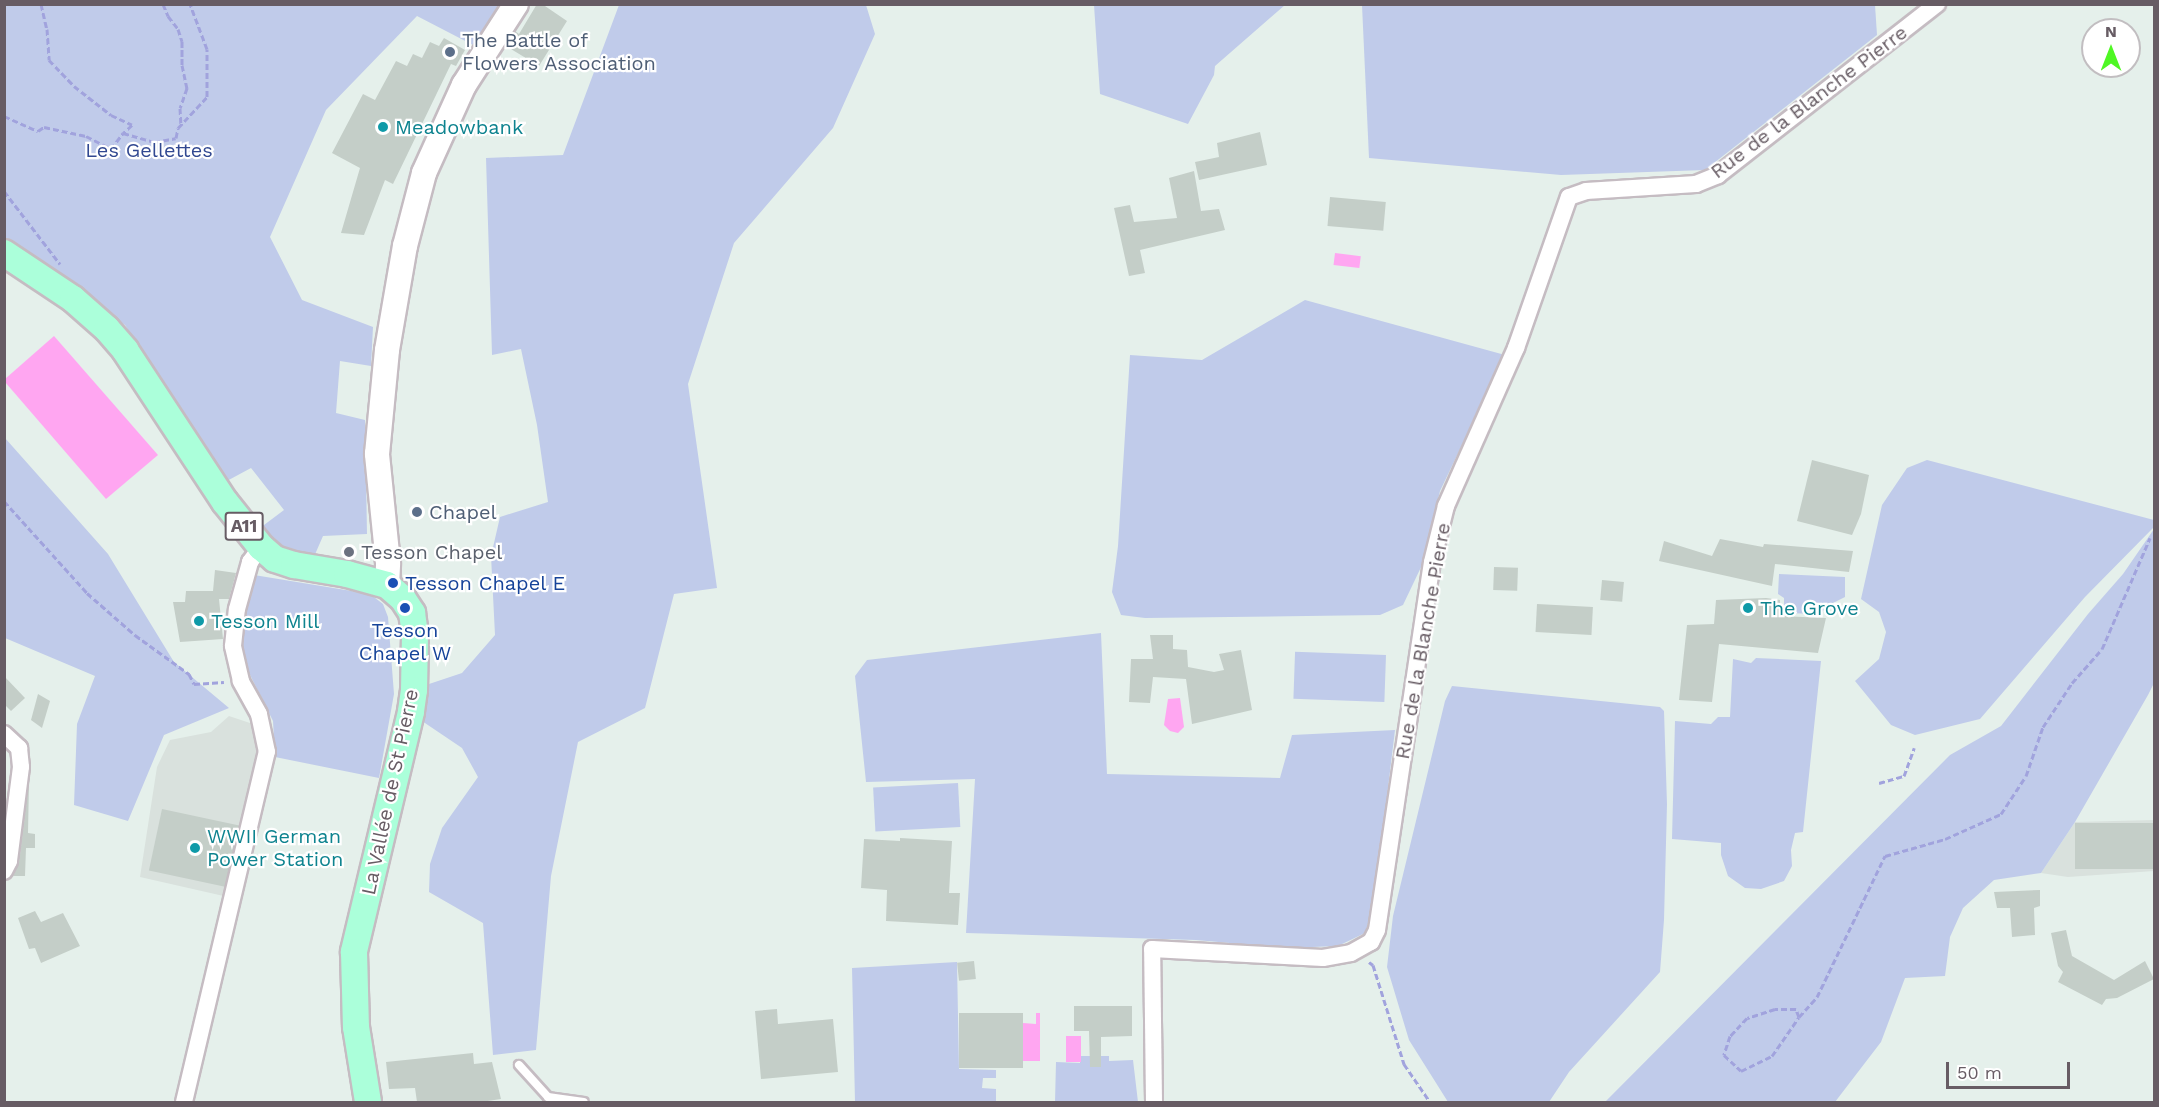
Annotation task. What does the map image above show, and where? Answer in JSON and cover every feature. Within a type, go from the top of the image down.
[{"type":"main road","points":[[387,585],[388,563],[376,454],[387,350],[405,246],[424,173],[446,124],[464,85],[516,4]]},
{"type":"main road","name":"La Vallée de St Pierre","points":[[4,254],[73,299],[107,329],[125,350],[225,502],[261,546],[275,559],[387,585],[403,598],[412,613],[415,634],[414,690],[354,952],[356,1027],[368,1102]]},
{"type":"street","name":"Rue de la Blanche Pierre","points":[[1154,1102],[1152,948],[1323,958],[1351,953],[1371,942],[1377,930],[1432,562],[1446,506],[1516,348],[1569,197],[1586,191],[1696,184],[1718,174],[1937,4]]},
{"type":"street","points":[[184,1102],[267,752],[260,714],[241,681],[233,646],[237,609],[250,562],[261,546]]},
{"type":"street","points":[[4,734],[19,748],[21,767],[9,861],[4,871]]},
{"type":"lane","points":[[519,1065],[548,1097],[584,1102]]},
{"type":"path","points":[[4,116],[38,131],[44,127],[86,136],[111,149],[132,125],[111,115],[74,86],[49,60],[47,29],[41,4]]},
{"type":"path","points":[[163,4],[168,16],[178,29],[182,41],[182,66],[187,87],[180,108],[181,126]]},
{"type":"path","points":[[123,133],[154,142],[176,138],[181,126],[207,97],[207,49],[189,4]]},
{"type":"path","points":[[4,191],[62,266]]},
{"type":"path","points":[[4,501],[87,593],[135,635],[189,674],[194,684],[241,681]]},
{"type":"path","points":[[1799,1017],[1796,1009],[1776,1009],[1747,1018],[1730,1035],[1724,1055],[1741,1071],[1772,1056],[1799,1017],[1817,997],[1885,856],[1945,839],[2001,814],[2026,776],[2043,727],[2072,683],[2102,649],[2150,538]]},
{"type":"path","points":[[1879,783],[1904,776],[1914,747]]},
{"type":"path","points":[[1366,960],[1373,965],[1404,1064],[1430,1102]]},
{"type":"shaded area","points":[[1335,253],[1361,256],[1359,268],[1334,265]]},
{"type":"shaded area","points":[[54,336],[158,455],[106,499],[5,382],[5,379]]},
{"type":"shaded area","points":[[1180,698],[1184,727],[1178,733],[1170,731],[1164,725],[1168,699]]},
{"type":"shaded area","points":[[229,716],[253,724],[258,748],[228,897],[140,877],[157,767],[170,740],[211,732]]},
{"type":"shaded area","points":[[2154,820],[2154,871],[2068,877],[2041,873],[2075,822]]},
{"type":"shaded area","points":[[1036,1013],[1040,1013],[1040,1061],[1023,1061],[1023,1023],[1036,1024]]},
{"type":"shaded area","points":[[1066,1036],[1081,1036],[1081,1062],[1066,1062]]},
{"type":"green space","name":"Les Gellettes","points":[[4,5],[503,5],[473,45],[417,16],[326,110],[270,237],[302,300],[373,327],[371,366],[340,361],[336,413],[365,420],[367,534],[323,536],[313,559],[283,550],[260,528],[284,510],[251,468],[225,482],[125,325],[5,242]]},
{"type":"green space","points":[[619,5],[866,5],[875,34],[833,128],[734,243],[688,384],[717,588],[674,594],[645,708],[578,742],[551,876],[536,1050],[493,1055],[483,923],[429,892],[430,864],[442,828],[478,777],[462,748],[419,719],[426,685],[462,673],[495,635],[491,556],[500,517],[548,502],[537,425],[521,349],[492,355],[486,158],[563,155]]},
{"type":"green space","points":[[1094,5],[1285,5],[1215,66],[1214,75],[1188,124],[1100,94]]},
{"type":"green space","points":[[1362,5],[1875,5],[1877,35],[1705,170],[1561,175],[1369,158]]},
{"type":"green space","points":[[1305,300],[1505,355],[1440,491],[1423,563],[1403,605],[1380,615],[1145,618],[1121,615],[1112,592],[1118,546],[1130,355],[1202,360]]},
{"type":"green space","points":[[5,438],[108,554],[174,662],[229,708],[164,735],[128,821],[74,805],[77,724],[95,676],[5,638]]},
{"type":"green space","points":[[1927,460],[2154,520],[2154,527],[2085,597],[1980,719],[1915,735],[1891,725],[1855,681],[1879,659],[1886,632],[1879,612],[1861,599],[1882,505],[1907,468]]},
{"type":"green space","points":[[2154,529],[2154,683],[2148,695],[2075,822],[2041,873],[1994,880],[1963,908],[1950,937],[1945,976],[1905,978],[1881,1042],[1835,1102],[1605,1102],[1950,755],[2001,726],[2088,614],[2123,574]]},
{"type":"green space","points":[[1779,574],[1845,577],[1845,597],[1829,605],[1820,614],[1784,613],[1784,598],[1778,594]]},
{"type":"green space","points":[[254,575],[370,594],[383,604],[388,617],[394,694],[379,778],[275,757],[273,721],[241,657],[245,616]]},
{"type":"green space","points":[[1101,633],[1107,774],[1280,778],[1292,735],[1395,730],[1374,904],[1365,933],[1338,946],[1286,948],[1196,940],[966,933],[975,779],[866,782],[855,676],[867,660]]},
{"type":"green space","points":[[1295,652],[1386,655],[1384,702],[1293,699]]},
{"type":"green space","points":[[1756,658],[1821,661],[1803,832],[1795,833],[1791,850],[1792,866],[1784,881],[1761,889],[1745,888],[1728,876],[1721,855],[1721,843],[1672,839],[1675,721],[1711,724],[1718,717],[1730,717],[1733,659],[1751,663]]},
{"type":"green space","points":[[1452,686],[1660,707],[1664,711],[1667,804],[1664,920],[1660,972],[1569,1072],[1549,1102],[1448,1102],[1409,1040],[1387,967],[1393,916],[1445,701]]},
{"type":"green space","points":[[958,783],[960,827],[875,831],[873,787]]},
{"type":"green space","points":[[957,962],[959,1069],[996,1070],[996,1078],[983,1078],[982,1088],[996,1089],[996,1102],[855,1102],[852,968]]},
{"type":"green space","points":[[1080,1056],[1109,1056],[1109,1061],[1133,1060],[1138,1102],[1055,1102],[1056,1062],[1080,1063]]},
{"type":"building","points":[[537,4],[542,4],[567,21],[539,66],[506,46],[515,31],[519,34]]},
{"type":"building","name":"Meadowbank","points":[[444,38],[465,50],[456,66],[451,64],[393,184],[385,180],[364,235],[341,233],[360,168],[332,153],[363,94],[375,100],[396,61],[407,66],[413,54],[422,58],[430,42],[439,46]]},
{"type":"building","points":[[1260,132],[1267,165],[1199,180],[1195,162],[1219,157],[1217,143]]},
{"type":"building","points":[[1194,171],[1201,211],[1219,209],[1225,230],[1140,250],[1145,273],[1129,276],[1114,208],[1130,205],[1134,222],[1177,218],[1169,178]]},
{"type":"building","points":[[1330,197],[1386,202],[1383,231],[1327,226]]},
{"type":"building","points":[[1812,460],[1869,475],[1861,514],[1852,535],[1797,521]]},
{"type":"building","points":[[1720,539],[1763,547],[1764,544],[1853,551],[1849,572],[1775,564],[1772,586],[1659,561],[1664,541],[1712,556]]},
{"type":"building","points":[[1494,567],[1518,568],[1517,591],[1493,590]]},
{"type":"building","name":"Tesson Mill","points":[[215,570],[236,573],[229,599],[219,599],[223,639],[180,642],[173,602],[185,602],[186,591],[213,591]]},
{"type":"building","points":[[1602,580],[1624,582],[1622,602],[1600,600]]},
{"type":"building","points":[[1766,598],[1780,600],[1780,616],[1826,618],[1818,653],[1719,644],[1712,702],[1679,700],[1687,625],[1714,624],[1716,600]]},
{"type":"building","points":[[1537,604],[1593,607],[1591,635],[1536,632]]},
{"type":"building","points":[[1150,635],[1173,635],[1173,649],[1187,650],[1188,667],[1214,672],[1224,670],[1219,654],[1241,650],[1252,710],[1192,724],[1186,679],[1153,677],[1150,703],[1129,702],[1131,659],[1153,659]]},
{"type":"building","points":[[4,676],[25,698],[11,711],[4,704]]},
{"type":"building","points":[[38,694],[50,701],[42,728],[31,720]]},
{"type":"building","points":[[29,783],[28,833],[35,834],[35,848],[26,848],[25,876],[13,876],[19,862]]},
{"type":"building","name":"WWII German Power Station","points":[[162,809],[239,825],[226,887],[149,871]]},
{"type":"building","points":[[2075,823],[2154,823],[2154,869],[2075,869]]},
{"type":"building","points":[[900,838],[952,841],[949,893],[960,893],[958,925],[886,921],[887,890],[861,888],[864,839],[900,841]]},
{"type":"building","points":[[2040,890],[2040,906],[2034,908],[2035,935],[2012,937],[2010,908],[1997,908],[1994,892]]},
{"type":"building","points":[[35,911],[41,922],[63,913],[80,946],[41,963],[35,948],[29,949],[18,918]]},
{"type":"building","points":[[2066,930],[2072,956],[2114,980],[2145,961],[2154,979],[2117,998],[2106,999],[2102,1005],[2058,982],[2063,972],[2058,966],[2051,933]]},
{"type":"building","points":[[974,961],[976,979],[959,981],[957,963]]},
{"type":"building","points":[[1074,1006],[1132,1006],[1132,1036],[1101,1037],[1101,1067],[1090,1067],[1089,1031],[1074,1031]]},
{"type":"building","points":[[777,1009],[778,1024],[833,1019],[838,1072],[761,1079],[755,1011]]},
{"type":"building","points":[[959,1013],[1023,1013],[1023,1068],[959,1068]]},
{"type":"building","points":[[473,1053],[474,1064],[492,1062],[501,1099],[481,1102],[417,1102],[415,1088],[389,1089],[386,1062]]},
{"type":"place","name":"The Battle of Flowers Association","points":[[450,52]]},
{"type":"place","name":"Meadowbank","points":[[383,127]]},
{"type":"place","name":"Chapel","points":[[417,512]]},
{"type":"place","name":"Tesson Chapel","points":[[349,552]]},
{"type":"place","name":"Tesson Chapel E","points":[[393,583]]},
{"type":"place","name":"Tesson Chapel W","points":[[405,608]]},
{"type":"place","name":"The Grove","points":[[1748,608]]},
{"type":"place","name":"Tesson Mill","points":[[199,621]]},
{"type":"place","name":"WWII German Power Station","points":[[195,848]]}]
